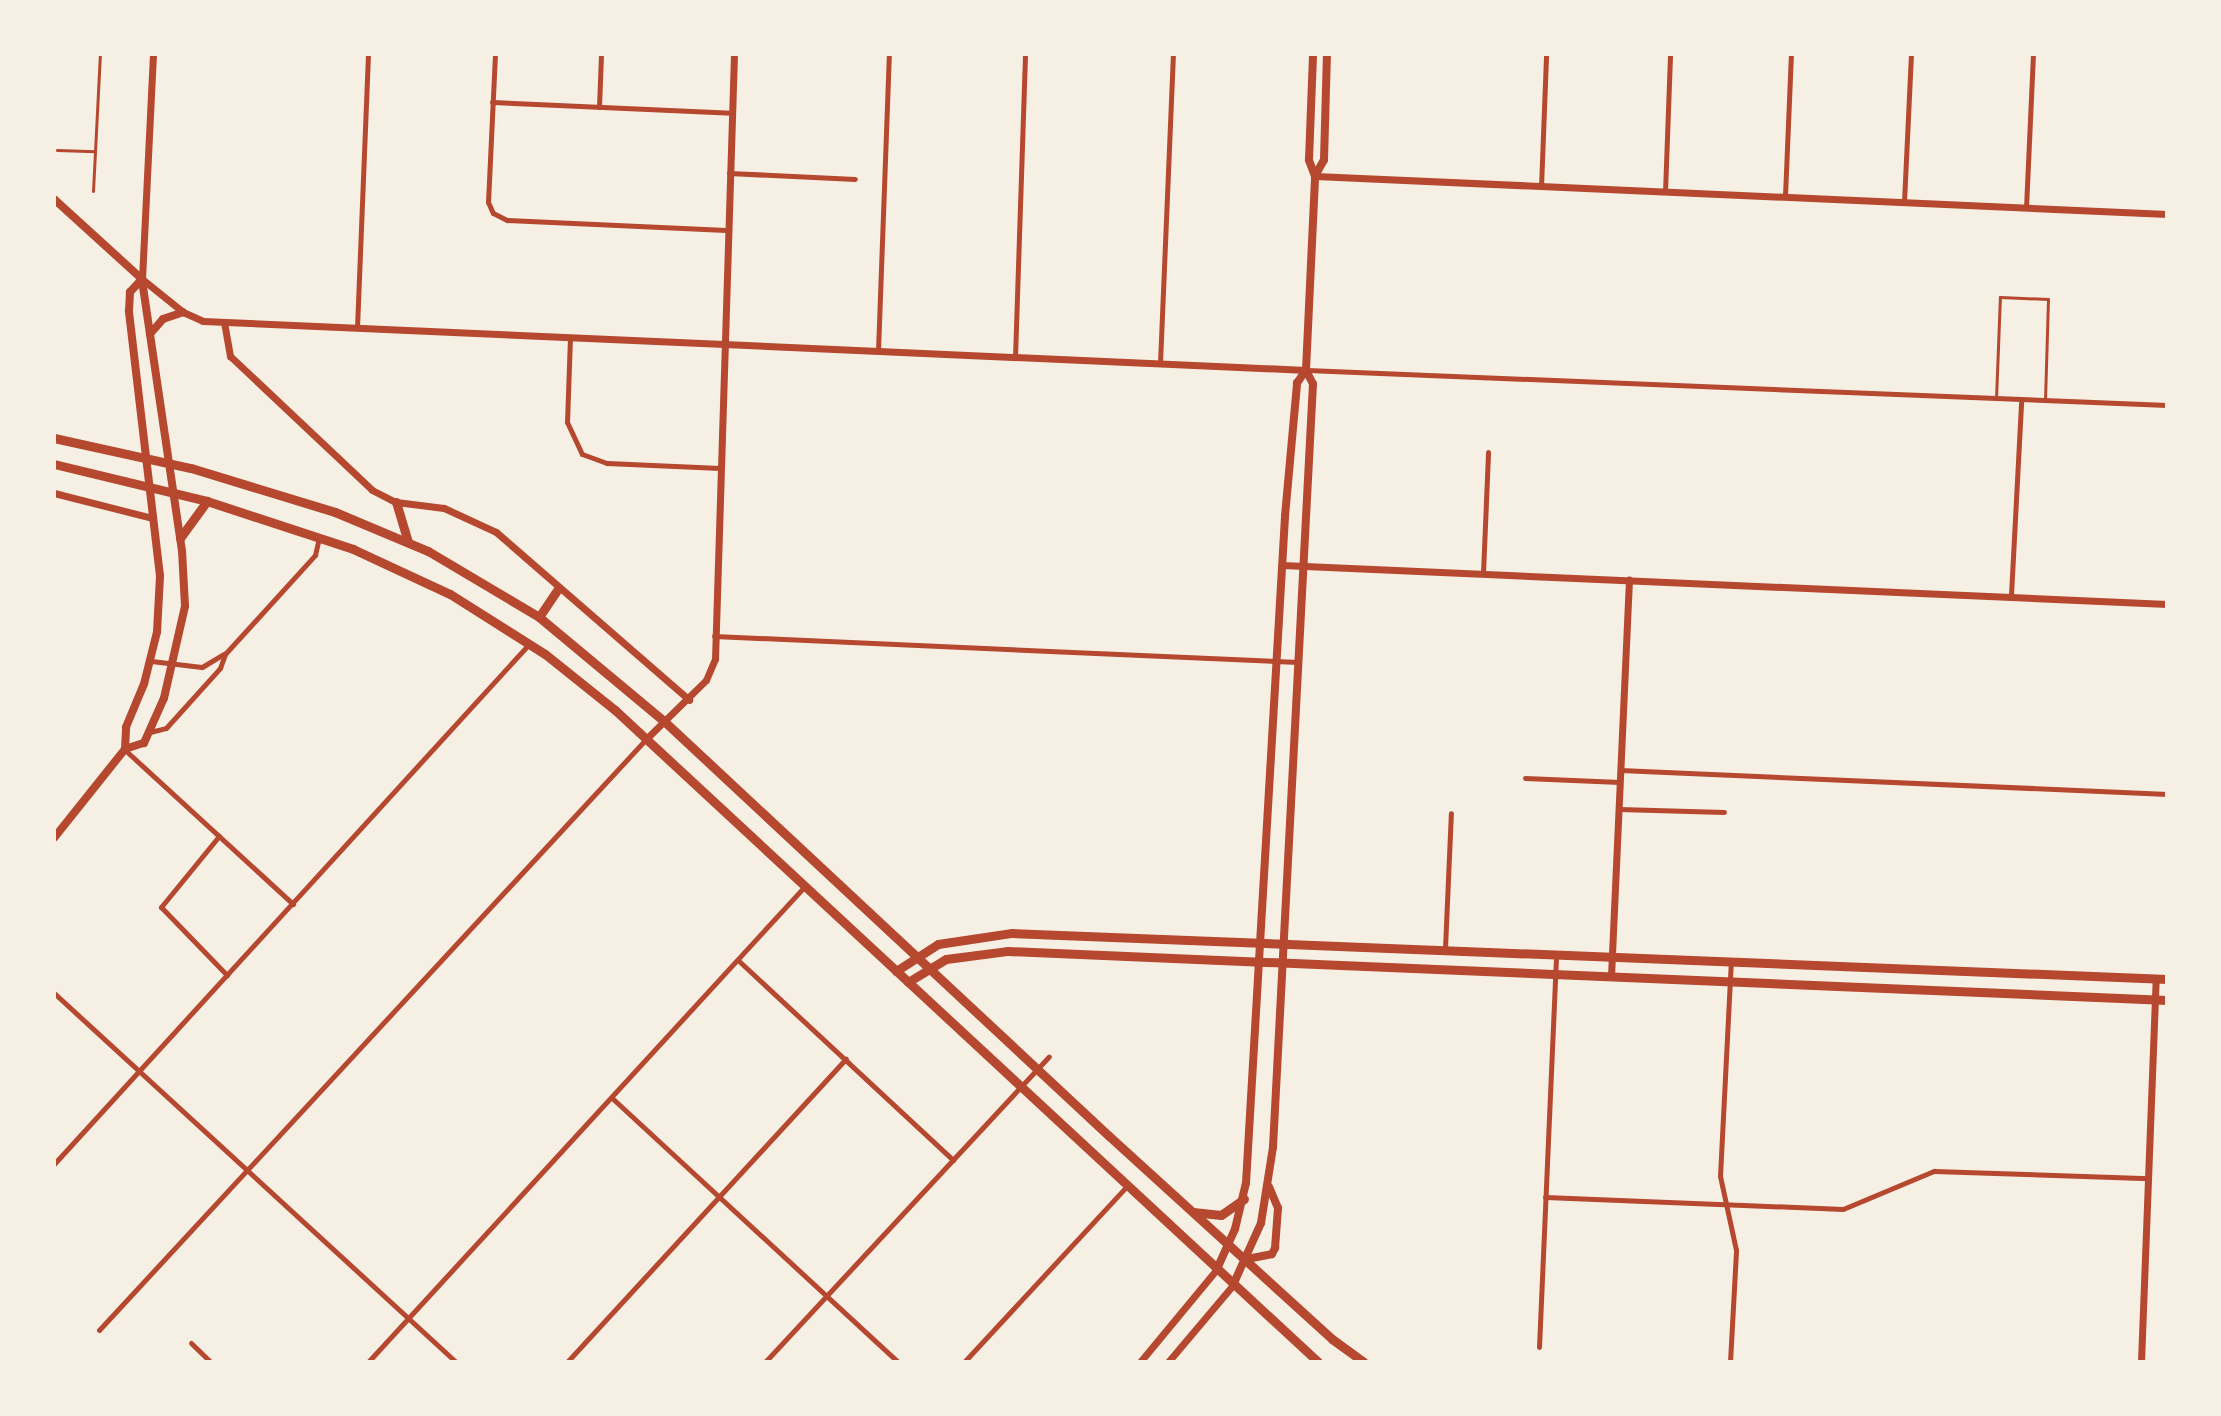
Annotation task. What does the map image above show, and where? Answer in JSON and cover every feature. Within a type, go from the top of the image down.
[{"type":"main road","points":[[1233,1285],[1247,1259],[1269,1186],[1286,942],[1313,384],[1306,370],[1315,176],[1309,160],[1313,54]]},
{"type":"main road","points":[[1315,176],[1324,160],[1327,54]]},
{"type":"main road","points":[[54,199],[142,279],[180,538],[185,606],[175,665],[144,743],[125,749],[54,838]]},
{"type":"main road","points":[[125,749],[126,727],[151,661],[160,593],[129,311],[130,292],[142,279]]},
{"type":"main road","points":[[150,334],[163,319],[183,312]]},
{"type":"main road","points":[[1217,1269],[1230,1244],[1244,1199],[1282,565],[1297,383],[1306,370]]},
{"type":"main road","points":[[54,438],[145,457],[303,501],[408,542],[539,617],[665,722],[1193,1212],[1332,1339],[1364,1362]]},
{"type":"main road","points":[[54,464],[207,501],[319,536],[431,584],[530,643],[646,739],[1318,1362]]},
{"type":"main road","points":[[180,538],[207,501]]},
{"type":"main road","points":[[396,502],[408,542]]},
{"type":"main road","points":[[539,617],[558,589]]},
{"type":"main road","points":[[54,831],[71,818]]},
{"type":"main road","points":[[896,971],[917,953],[959,939],[1000,933],[1260,940],[2162,979]]},
{"type":"main road","points":[[908,982],[929,966],[964,955],[1008,951],[2162,999]]},
{"type":"main road","points":[[1247,1259],[1272,1254],[1275,1248],[1278,1208],[1269,1186]]},
{"type":"main road","points":[[1193,1212],[1221,1215],[1244,1199]]},
{"type":"street","points":[[153,54],[142,279],[195,318],[224,322],[1306,370],[2167,405]]},
{"type":"street","points":[[357,328],[368,54]]},
{"type":"street","points":[[495,54],[488,202],[493,213],[507,220],[726,230]]},
{"type":"street","points":[[599,107],[601,54]]},
{"type":"street","points":[[99,1330],[646,739],[689,700],[713,668],[734,54]]},
{"type":"street","points":[[878,351],[889,54]]},
{"type":"street","points":[[1015,357],[1025,54]]},
{"type":"street","points":[[1160,363],[1173,54]]},
{"type":"street","points":[[1541,187],[1546,54]]},
{"type":"street","points":[[1665,192],[1670,54]]},
{"type":"street","points":[[1785,196],[1791,54]]},
{"type":"street","points":[[1904,202],[1911,54]]},
{"type":"street","points":[[2026,208],[2033,54]]},
{"type":"street","points":[[492,102],[731,113]]},
{"type":"street","points":[[728,173],[855,179]]},
{"type":"street","points":[[1315,176],[2167,214]]},
{"type":"street","points":[[224,322],[230,356],[372,490],[396,502],[444,508],[479,522],[689,700]]},
{"type":"street","points":[[570,337],[567,422],[582,454],[607,463],[720,468]]},
{"type":"street","points":[[2011,595],[2021,401]]},
{"type":"street","points":[[1483,573],[1488,452]]},
{"type":"street","points":[[54,493],[111,504],[152,518]]},
{"type":"street","points":[[151,661],[202,667],[225,654],[315,555],[319,536]]},
{"type":"street","points":[[1282,565],[2167,604]]},
{"type":"street","points":[[1611,976],[1629,579]]},
{"type":"street","points":[[714,636],[1299,662]]},
{"type":"street","points":[[54,1164],[530,643]]},
{"type":"street","points":[[150,732],[166,728],[220,668],[225,654]]},
{"type":"street","points":[[125,749],[293,904]]},
{"type":"street","points":[[1620,770],[2167,794]]},
{"type":"street","points":[[1525,778],[1620,782]]},
{"type":"street","points":[[1619,809],[1724,812]]},
{"type":"street","points":[[1445,948],[1451,813]]},
{"type":"street","points":[[219,836],[161,907],[227,975]]},
{"type":"street","points":[[368,1362],[805,887]]},
{"type":"street","points":[[1539,1347],[1556,953]]},
{"type":"street","points":[[1730,1362],[1736,1250],[1720,1176],[1731,961]]},
{"type":"street","points":[[739,962],[953,1160]]},
{"type":"street","points":[[2141,1362],[2162,979]]},
{"type":"street","points":[[54,993],[456,1362]]},
{"type":"street","points":[[765,1362],[1049,1056]]},
{"type":"street","points":[[567,1362],[846,1059]]},
{"type":"street","points":[[612,1098],[898,1362]]},
{"type":"street","points":[[1545,1197],[1843,1209],[1934,1171],[2149,1178]]},
{"type":"street","points":[[964,1362],[1127,1185]]},
{"type":"street","points":[[1140,1362],[1217,1269]]},
{"type":"street","points":[[1168,1362],[1233,1285]]},
{"type":"street","points":[[191,1343],[211,1362]]},
{"type":"lane","points":[[93,191],[100,54]]},
{"type":"lane","points":[[57,150],[95,151]]},
{"type":"lane","points":[[1996,399],[2000,297],[2048,299],[2045,402]]}]
